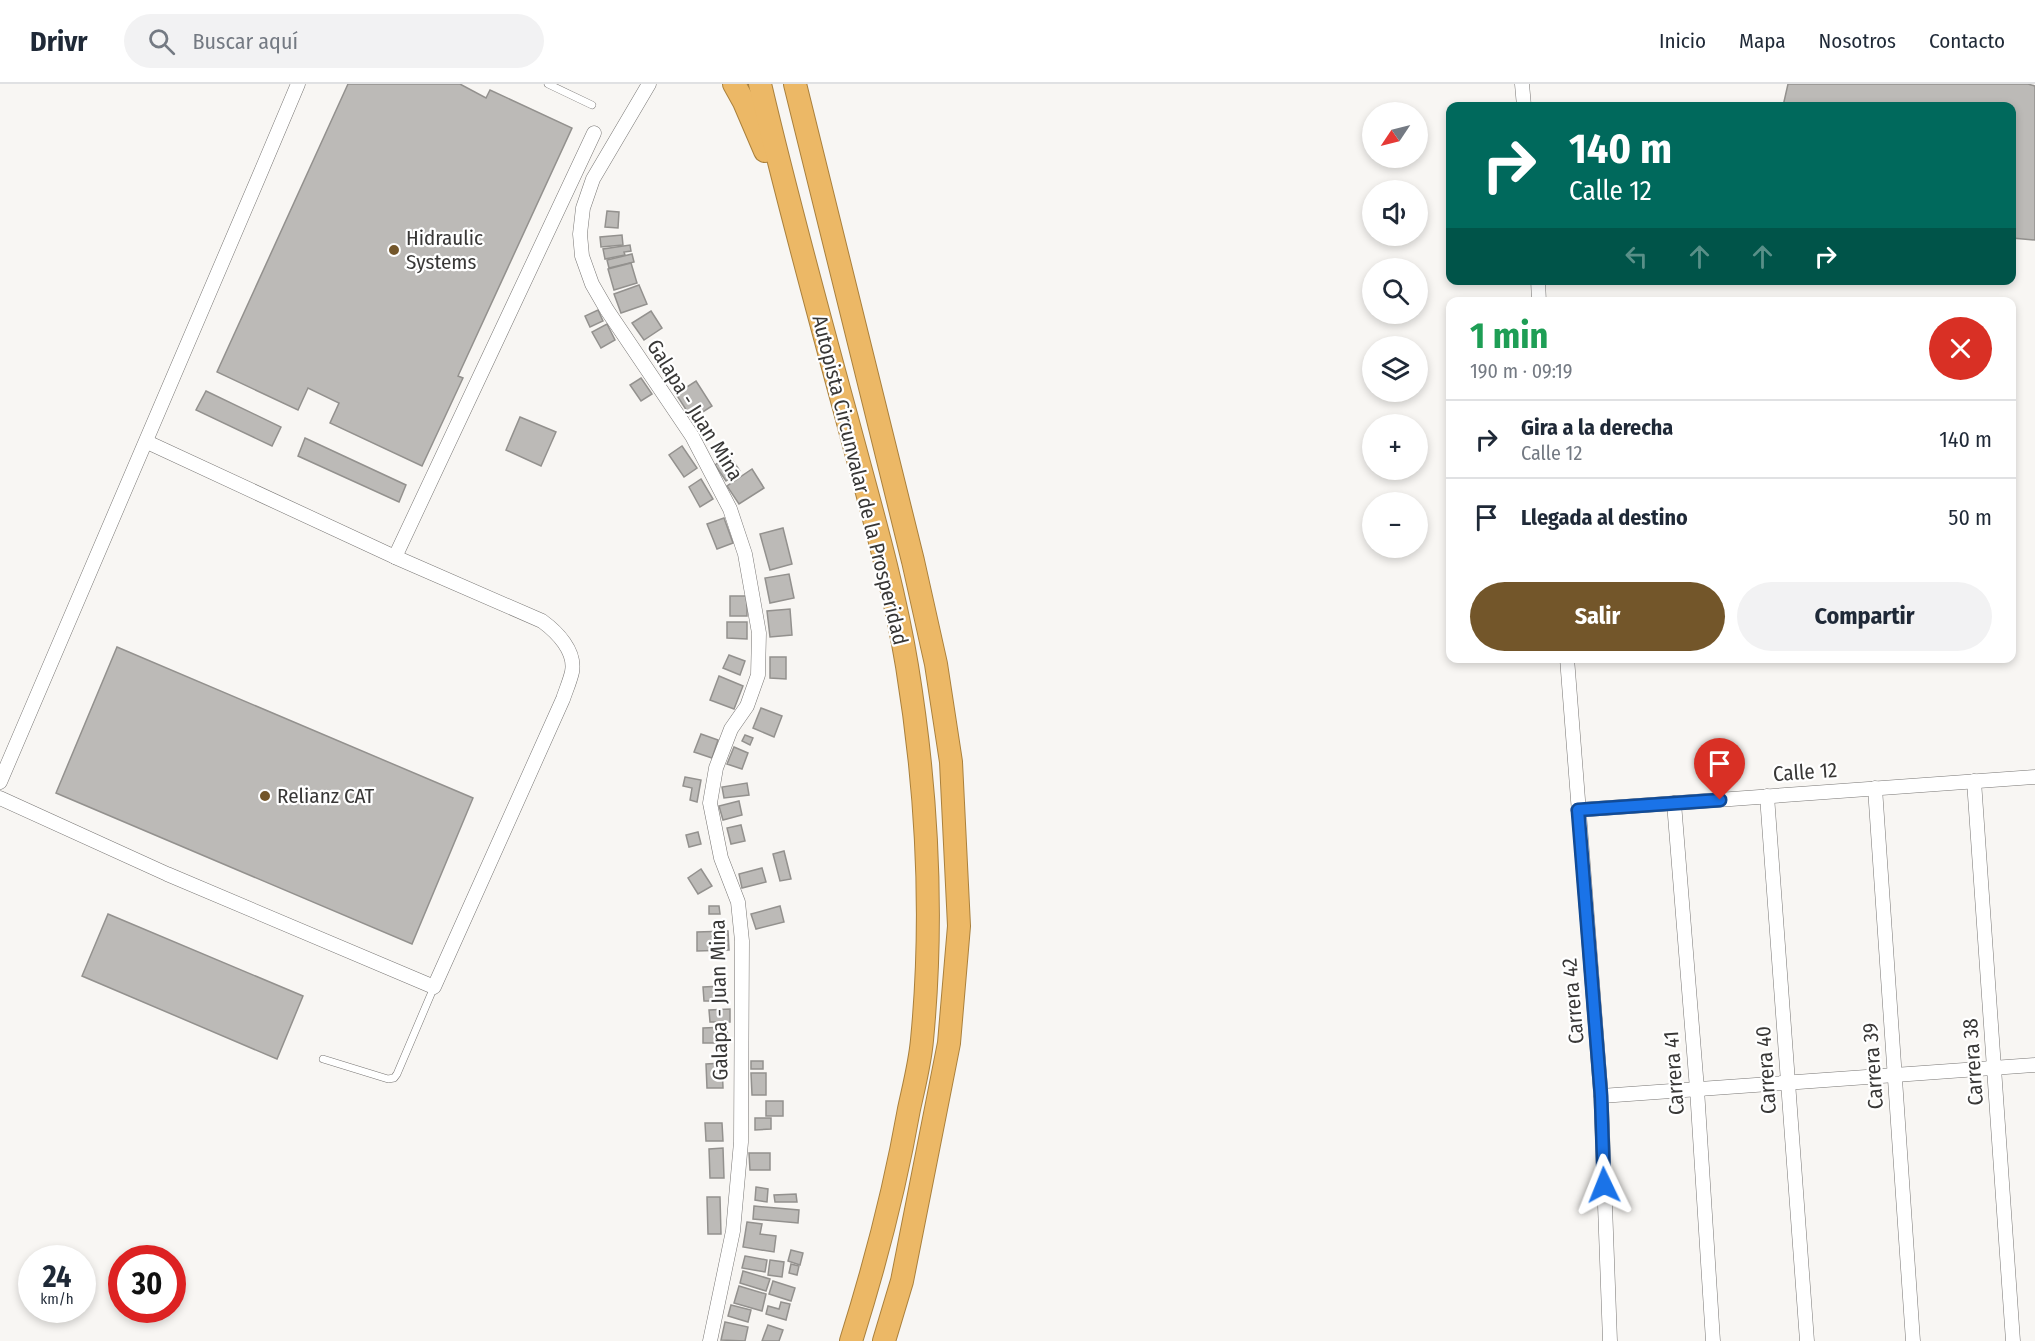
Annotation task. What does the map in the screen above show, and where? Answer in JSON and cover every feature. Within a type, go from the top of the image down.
[{"type":"highway","points":[[734,84],[744,102],[790,210]]},
{"type":"highway","name":"Autopista Circunvalar de la Prosperidad","points":[[760,84],[790,210],[886,563],[907,665],[921,767],[927,851],[928,929],[922,1041],[901,1154],[872,1275],[851,1341]]},
{"type":"highway","name":"Autopista Circunvalar de la Prosperidad","points":[[795,84],[910,549],[936,664],[951,762],[959,926],[956,984],[949,1043],[928,1158],[902,1281],[884,1341]]},
{"type":"highway","points":[[809,84],[812,134],[824,198]]},
{"type":"street","points":[[0,782],[298,84]]},
{"type":"street","name":"Galapa - Juan Mina","points":[[649,84],[594,179],[583,208],[580,234],[582,256],[592,284],[606,309],[692,436],[730,509],[746,554],[759,633],[758,675],[747,706],[731,729],[716,768],[710,803],[721,858],[738,902],[742,940],[741,1143],[733,1231],[711,1341]]},
{"type":"street","points":[[1522,84],[1524,102]]},
{"type":"street","points":[[395,556],[594,133]]},
{"type":"street","points":[[0,798],[167,874],[434,987],[558,709],[573,670],[568,649],[555,631],[542,621],[147,442]]},
{"type":"street","name":"Carrera 42","points":[[1567,663],[1601,1096],[1610,1341]]},
{"type":"street","name":"Calle 12","points":[[1578,810],[2035,777]]},
{"type":"street","name":"Carrera 38","points":[[1974,781],[2013,1341]]},
{"type":"street","name":"Carrera 39","points":[[1875,788],[1913,1341]]},
{"type":"street","name":"Carrera 40","points":[[1767,796],[1807,1341]]},
{"type":"street","name":"Carrera 41","points":[[1674,803],[1697,1089],[1713,1341]]},
{"type":"street","points":[[1601,1096],[2035,1065]]},
{"type":"lane","points":[[548,84],[592,105]]},
{"type":"lane","points":[[323,1059],[388,1079],[394,1078],[434,987]]},
{"type":"building","name":"Hidraulic Systems","points":[[348,84],[460,84],[486,98],[490,90],[572,128],[458,376],[463,378],[422,466],[330,423],[339,403],[308,388],[298,410],[217,372]]},
{"type":"building","points":[[1788,84],[2028,84],[2035,86],[2035,240],[2016,238],[2016,102],[1784,102]]},
{"type":"building","points":[[607,211],[619,212],[618,228],[605,227]]},
{"type":"building","points":[[622,235],[623,245],[601,247],[600,237]]},
{"type":"building","points":[[630,245],[631,251],[624,252],[625,255],[605,259],[603,249]]},
{"type":"building","points":[[632,254],[634,262],[609,268],[607,260]]},
{"type":"building","points":[[631,263],[637,283],[614,290],[608,269]]},
{"type":"building","points":[[639,285],[647,304],[621,313],[614,294]]},
{"type":"building","points":[[598,310],[603,321],[590,327],[585,316]]},
{"type":"building","points":[[651,311],[662,328],[644,340],[632,323]]},
{"type":"building","points":[[607,324],[615,340],[601,348],[592,332]]},
{"type":"building","points":[[641,378],[652,394],[641,401],[630,385]]},
{"type":"building","points":[[696,381],[712,406],[692,419],[676,394]]},
{"type":"building","points":[[206,391],[281,427],[272,446],[196,410]]},
{"type":"building","points":[[520,417],[556,432],[541,466],[506,450]]},
{"type":"building","points":[[305,438],[406,485],[399,502],[298,456]]},
{"type":"building","points":[[682,446],[697,468],[684,477],[669,455]]},
{"type":"building","points":[[729,455],[740,471],[726,481],[715,465]]},
{"type":"building","points":[[752,469],[764,488],[739,504],[727,486]]},
{"type":"building","points":[[701,479],[713,499],[700,507],[689,487]]},
{"type":"building","points":[[724,518],[733,543],[717,549],[707,524]]},
{"type":"building","points":[[783,528],[792,564],[770,570],[760,534]]},
{"type":"building","points":[[789,574],[794,598],[770,603],[765,578]]},
{"type":"building","points":[[730,596],[747,596],[747,616],[730,616]]},
{"type":"building","points":[[790,609],[792,635],[770,637],[767,611]]},
{"type":"building","points":[[727,622],[747,622],[747,639],[727,638]]},
{"type":"building","name":"Relianz CAT","points":[[117,647],[473,798],[412,944],[56,793]]},
{"type":"building","points":[[729,655],[745,661],[740,675],[723,668]]},
{"type":"building","points":[[770,657],[786,657],[786,679],[770,678]]},
{"type":"building","points":[[719,676],[743,686],[734,709],[710,700]]},
{"type":"building","points":[[761,708],[782,716],[774,737],[753,728]]},
{"type":"building","points":[[701,734],[718,740],[712,758],[694,752]]},
{"type":"building","points":[[745,735],[753,738],[750,745],[742,741]]},
{"type":"building","points":[[734,747],[748,753],[742,769],[727,764]]},
{"type":"building","points":[[685,777],[701,780],[697,802],[690,800],[692,788],[683,786]]},
{"type":"building","points":[[747,783],[749,795],[724,798],[722,787]]},
{"type":"building","points":[[739,801],[742,815],[723,820],[719,806]]},
{"type":"building","points":[[741,825],[745,841],[731,844],[727,828]]},
{"type":"building","points":[[698,832],[701,844],[689,847],[686,835]]},
{"type":"building","points":[[784,851],[791,879],[780,881],[773,854]]},
{"type":"building","points":[[762,868],[766,882],[742,888],[739,874]]},
{"type":"building","points":[[701,869],[712,886],[698,894],[688,878]]},
{"type":"building","points":[[709,906],[719,906],[720,914],[709,914]]},
{"type":"building","points":[[780,906],[784,922],[756,929],[751,914]]},
{"type":"building","points":[[108,914],[303,996],[277,1059],[82,976]]},
{"type":"building","points":[[728,931],[729,950],[697,951],[697,932]]},
{"type":"building","points":[[723,986],[724,1001],[704,1001],[703,987]]},
{"type":"building","points":[[730,1009],[730,1022],[710,1022],[709,1010]]},
{"type":"building","points":[[727,1027],[728,1043],[703,1043],[703,1028]]},
{"type":"building","points":[[751,1061],[763,1061],[763,1069],[751,1069]]},
{"type":"building","points":[[722,1063],[723,1088],[707,1088],[706,1064]]},
{"type":"building","points":[[751,1073],[766,1073],[766,1095],[752,1095]]},
{"type":"building","points":[[766,1101],[783,1101],[783,1116],[766,1116]]},
{"type":"building","points":[[755,1118],[771,1118],[771,1129],[755,1130]]},
{"type":"building","points":[[705,1123],[722,1123],[723,1141],[706,1141]]},
{"type":"building","points":[[723,1148],[724,1178],[710,1178],[709,1149]]},
{"type":"building","points":[[749,1153],[770,1153],[770,1170],[750,1170]]},
{"type":"building","points":[[756,1187],[768,1189],[767,1202],[755,1200]]},
{"type":"building","points":[[796,1194],[797,1202],[775,1202],[774,1195]]},
{"type":"building","points":[[707,1197],[720,1197],[721,1234],[708,1234]]},
{"type":"building","points":[[754,1206],[799,1210],[798,1223],[753,1219]]},
{"type":"building","points":[[747,1222],[762,1224],[760,1234],[776,1236],[774,1252],[743,1247]]},
{"type":"building","points":[[791,1250],[803,1253],[800,1265],[788,1261]]},
{"type":"building","points":[[745,1256],[767,1260],[765,1272],[742,1268]]},
{"type":"building","points":[[770,1260],[784,1262],[782,1277],[768,1275]]},
{"type":"building","points":[[791,1264],[799,1266],[797,1275],[789,1273]]},
{"type":"building","points":[[743,1271],[770,1279],[766,1291],[740,1283]]},
{"type":"building","points":[[773,1281],[795,1288],[791,1301],[769,1294]]},
{"type":"building","points":[[739,1286],[766,1294],[762,1311],[734,1303]]},
{"type":"building","points":[[781,1302],[790,1304],[786,1320],[766,1314],[768,1306],[779,1309]]},
{"type":"building","points":[[731,1305],[751,1310],[748,1322],[728,1316]]},
{"type":"building","points":[[725,1322],[748,1327],[745,1341],[721,1340]]},
{"type":"building","points":[[768,1325],[783,1330],[779,1341],[762,1341]]},
{"type":"place","name":"Hidraulic Systems","points":[[394,250]]},
{"type":"place","name":"Relianz CAT","points":[[265,796]]},
{"type":"route","points":[[1604,1185],[1601,1096],[1578,810],[1720,800]]}]
